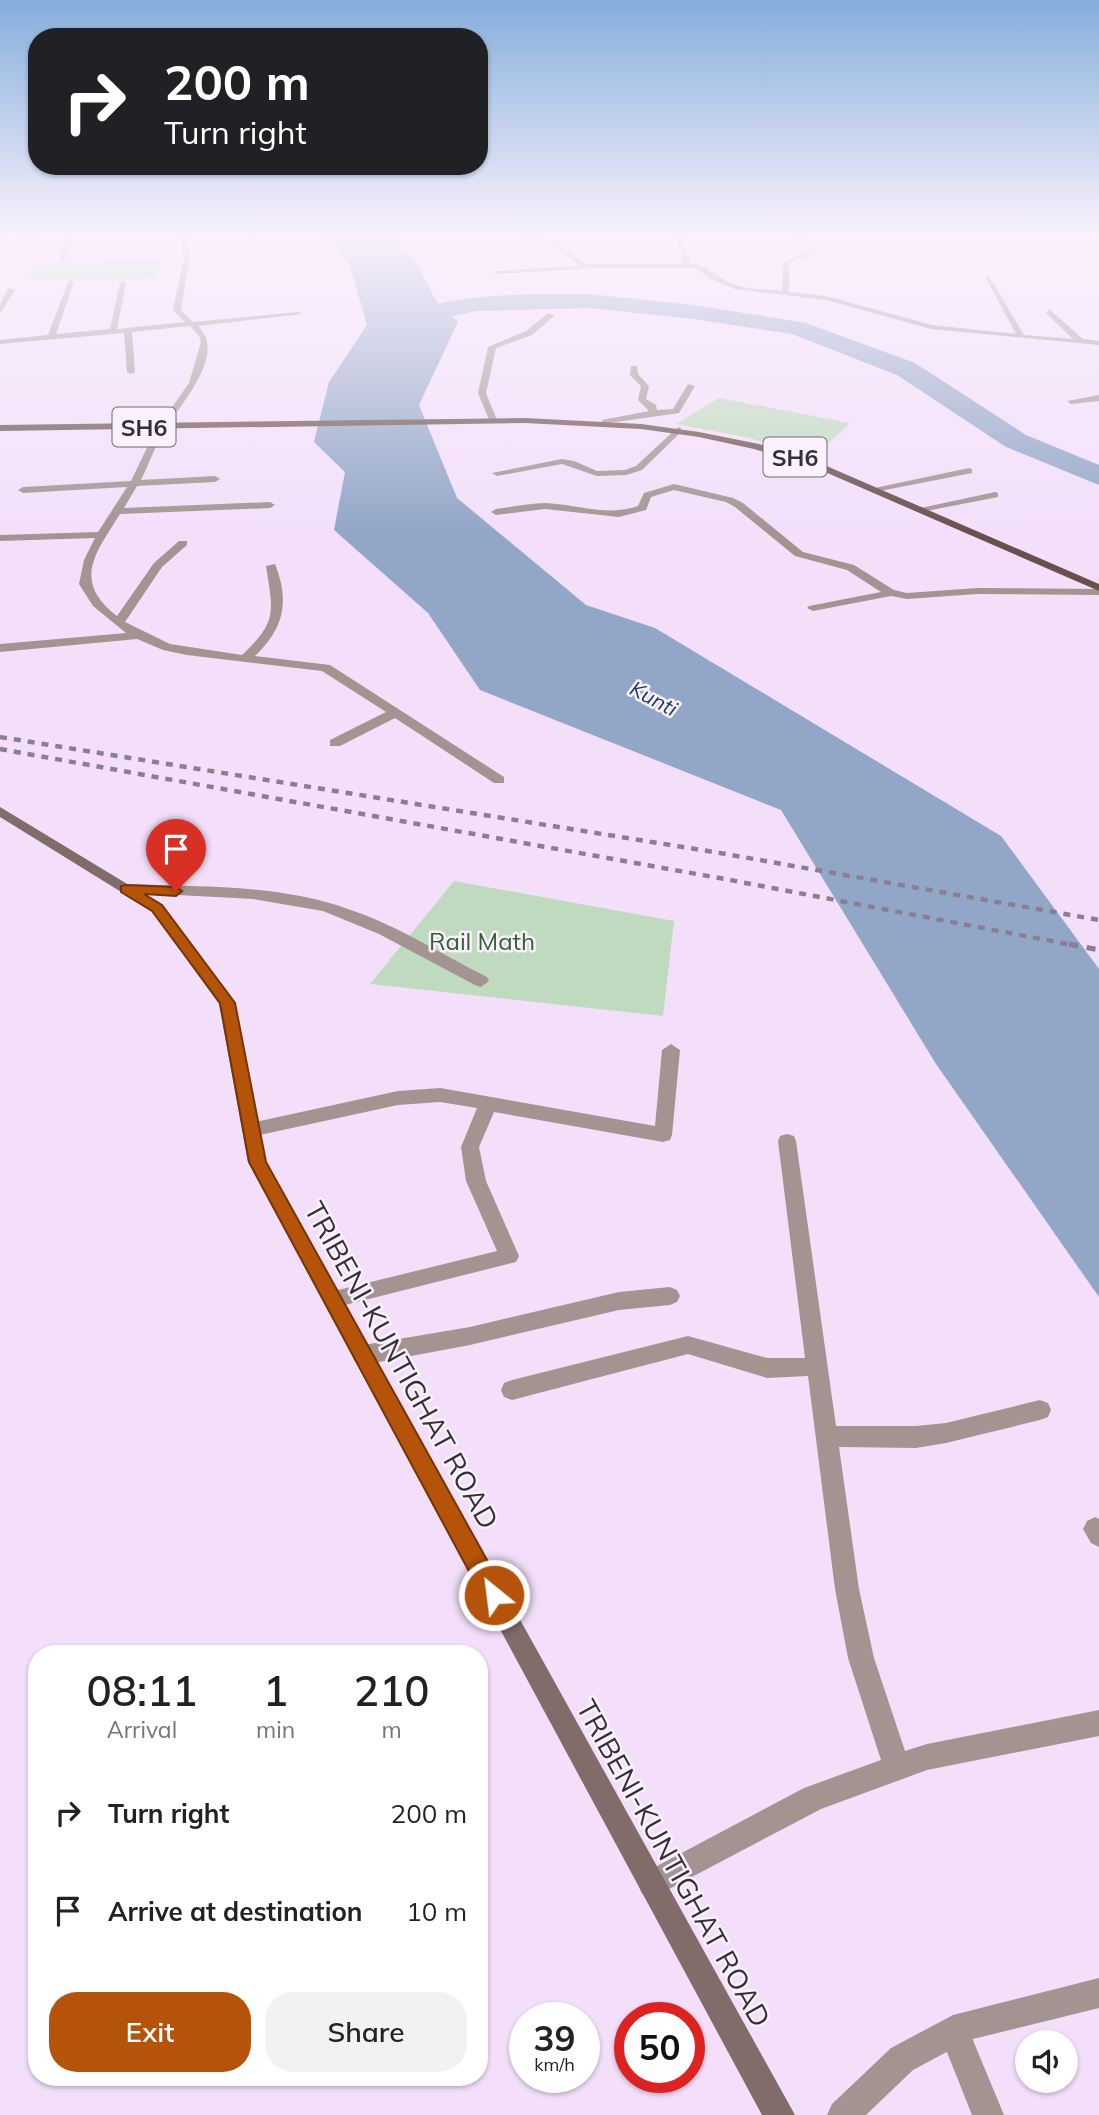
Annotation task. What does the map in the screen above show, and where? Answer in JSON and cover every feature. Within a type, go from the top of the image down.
[{"type":"main road","name":"SH6","points":[[0,428],[493,420],[605,422],[678,430],[789,455],[921,509],[1099,590]]},
{"type":"main road","name":"TRIBENI-KUNTIGHAT ROAD","points":[[0,811],[157,908],[227,1003],[257,1162],[779,2115]]},
{"type":"street","points":[[0,342],[75,336]]},
{"type":"street","points":[[128,336],[131,372]]},
{"type":"street","points":[[203,336],[205,342],[198,369],[189,390],[161,427],[135,483],[115,511],[85,572],[85,585],[92,598],[119,622],[164,646],[192,653],[302,663],[326,668],[499,780]]},
{"type":"street","points":[[493,420],[482,393],[492,347],[522,336]]},
{"type":"street","points":[[1009,336],[1099,343]]},
{"type":"street","points":[[1074,336],[1081,342]]},
{"type":"street","points":[[634,368],[634,375],[645,386],[642,400],[653,407],[653,414]]},
{"type":"street","points":[[605,422],[631,415],[676,411],[691,386]]},
{"type":"street","points":[[1071,401],[1099,398]]},
{"type":"street","points":[[497,473],[560,462],[572,462],[582,469],[605,474],[631,471],[639,468],[678,430]]},
{"type":"street","points":[[875,489],[969,471]]},
{"type":"street","points":[[23,490],[215,479]]},
{"type":"street","points":[[496,512],[540,506],[607,513],[634,512],[642,509],[647,495],[663,488],[680,488],[739,505],[799,554],[850,567],[891,593]]},
{"type":"street","points":[[921,509],[995,495]]},
{"type":"street","points":[[115,511],[270,505]]},
{"type":"street","points":[[0,538],[102,535]]},
{"type":"street","points":[[119,622],[158,565],[183,543]]},
{"type":"street","points":[[244,659],[271,635],[276,625],[278,615],[271,566]]},
{"type":"street","points":[[813,608],[891,593],[907,596],[977,591],[1099,590]]},
{"type":"street","points":[[0,648],[139,635]]},
{"type":"street","points":[[335,743],[397,712]]},
{"type":"street","points":[[126,889],[275,896],[329,907],[357,918],[481,981]]},
{"type":"street","points":[[251,1130],[419,1095],[440,1095],[663,1135],[671,1050]]},
{"type":"street","points":[[333,1299],[509,1256],[476,1181],[470,1147],[488,1105]]},
{"type":"street","points":[[788,1141],[846,1589],[861,1658],[897,1768]]},
{"type":"street","points":[[363,1355],[470,1336],[619,1301],[670,1296]]},
{"type":"street","points":[[512,1391],[688,1345],[714,1350],[734,1360],[770,1368],[818,1366]]},
{"type":"street","points":[[828,1436],[926,1436],[1040,1410]]},
{"type":"street","points":[[652,1884],[814,1798],[927,1757],[1099,1723]]},
{"type":"street","points":[[844,2115],[902,2059],[964,2026],[1099,1993]]},
{"type":"street","points":[[954,2032],[988,2115]]},
{"type":"green space","points":[[719,398],[850,423],[811,459],[750,438],[676,424]]},
{"type":"green space","name":"Rail Math","points":[[454,881],[674,921],[663,1016],[370,984]]},
{"type":"water","name":"Kunti","points":[[360,336],[452,336],[419,405],[457,498],[586,605],[655,628],[1001,836],[1099,969],[1099,1297],[936,1064],[781,810],[480,690],[428,613],[334,530],[345,472],[314,442],[329,382]]},
{"type":"waterway","points":[[817,336],[906,369],[1016,441],[1099,476]]},
{"type":"railway","points":[[0,737],[720,853],[1099,920]]},
{"type":"railway","points":[[0,749],[730,880],[1078,946]]},
{"type":"railway","points":[[1069,944],[1099,950]]},
{"type":"route","points":[[176,891],[126,889],[157,908],[227,1003],[257,1162],[494,1595]]}]
